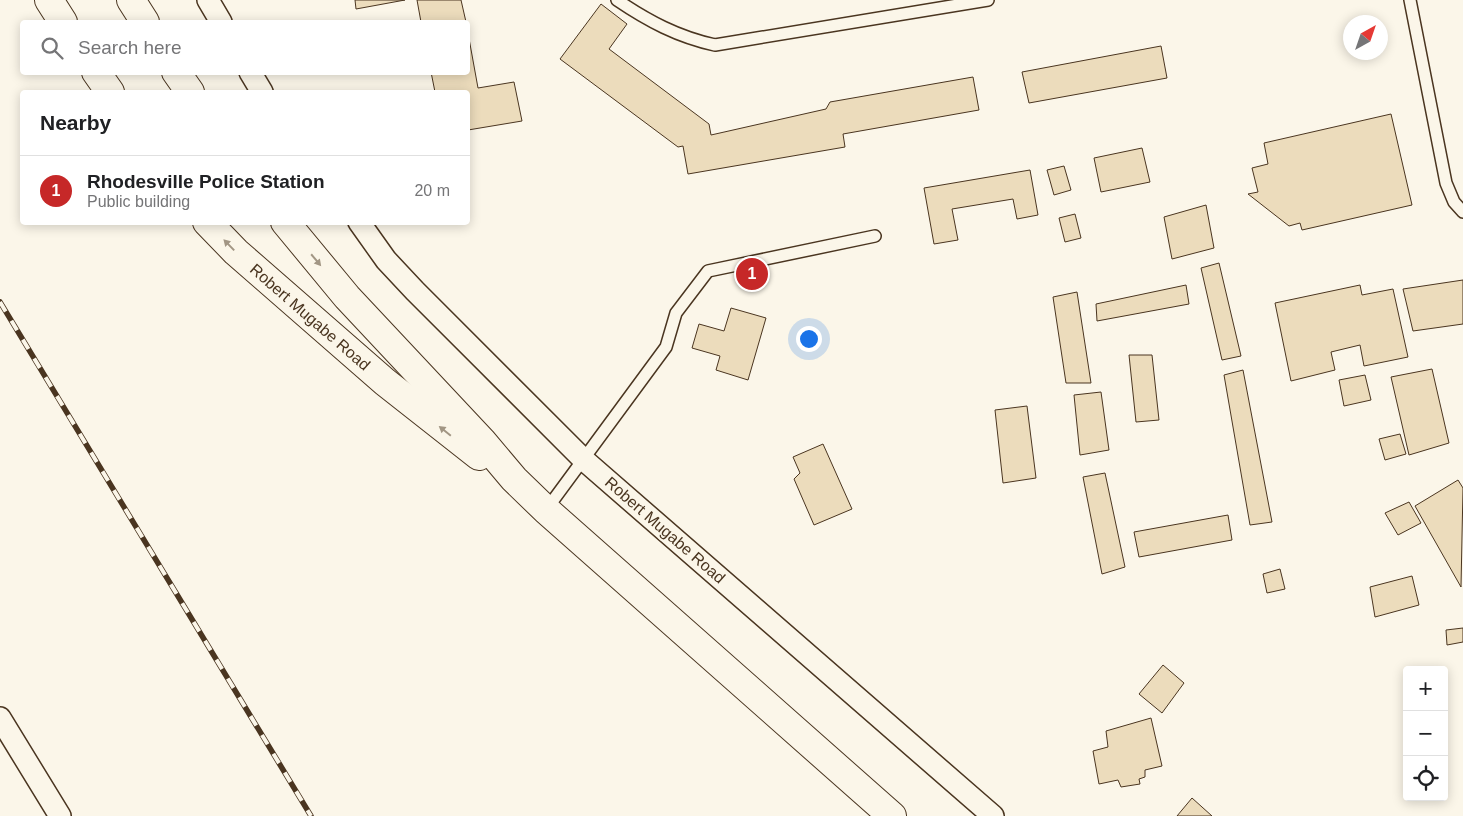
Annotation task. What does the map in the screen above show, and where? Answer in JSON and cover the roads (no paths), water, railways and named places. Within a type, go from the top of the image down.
[{"type":"main road","points":[[49,0],[62,20]]},
{"type":"main road","points":[[131,0],[144,20]]},
{"type":"main road","points":[[98,75],[109,90]]},
{"type":"main road","points":[[178,75],[189,90]]},
{"type":"main road","name":"Robert Mugabe Road","points":[[210,225],[236,252],[393,388],[450,435],[514,479]]},
{"type":"main road","name":"Robert Mugabe Road","points":[[287,225],[347,297],[482,441],[514,479],[546,510],[892,816]]},
{"type":"street","points":[[208,0],[220,20]]},
{"type":"street","points":[[252,75],[261,90]]},
{"type":"street","name":"Robert Mugabe Road","points":[[360,225],[386,260],[429,306],[584,460],[993,816]]},
{"type":"street","points":[[0,718],[60,816]]},
{"type":"lane","points":[[617,0],[666,30],[689,40],[715,45],[988,0]]},
{"type":"lane","points":[[1410,0],[1446,183],[1454,202],[1463,212]]},
{"type":"lane","points":[[546,510],[666,347],[676,313],[708,271],[875,236]]},
{"type":"railway","points":[[0,302],[311,816]]},
{"type":"place","name":"Rhodesville Police Station","points":[[752,274]]}]
